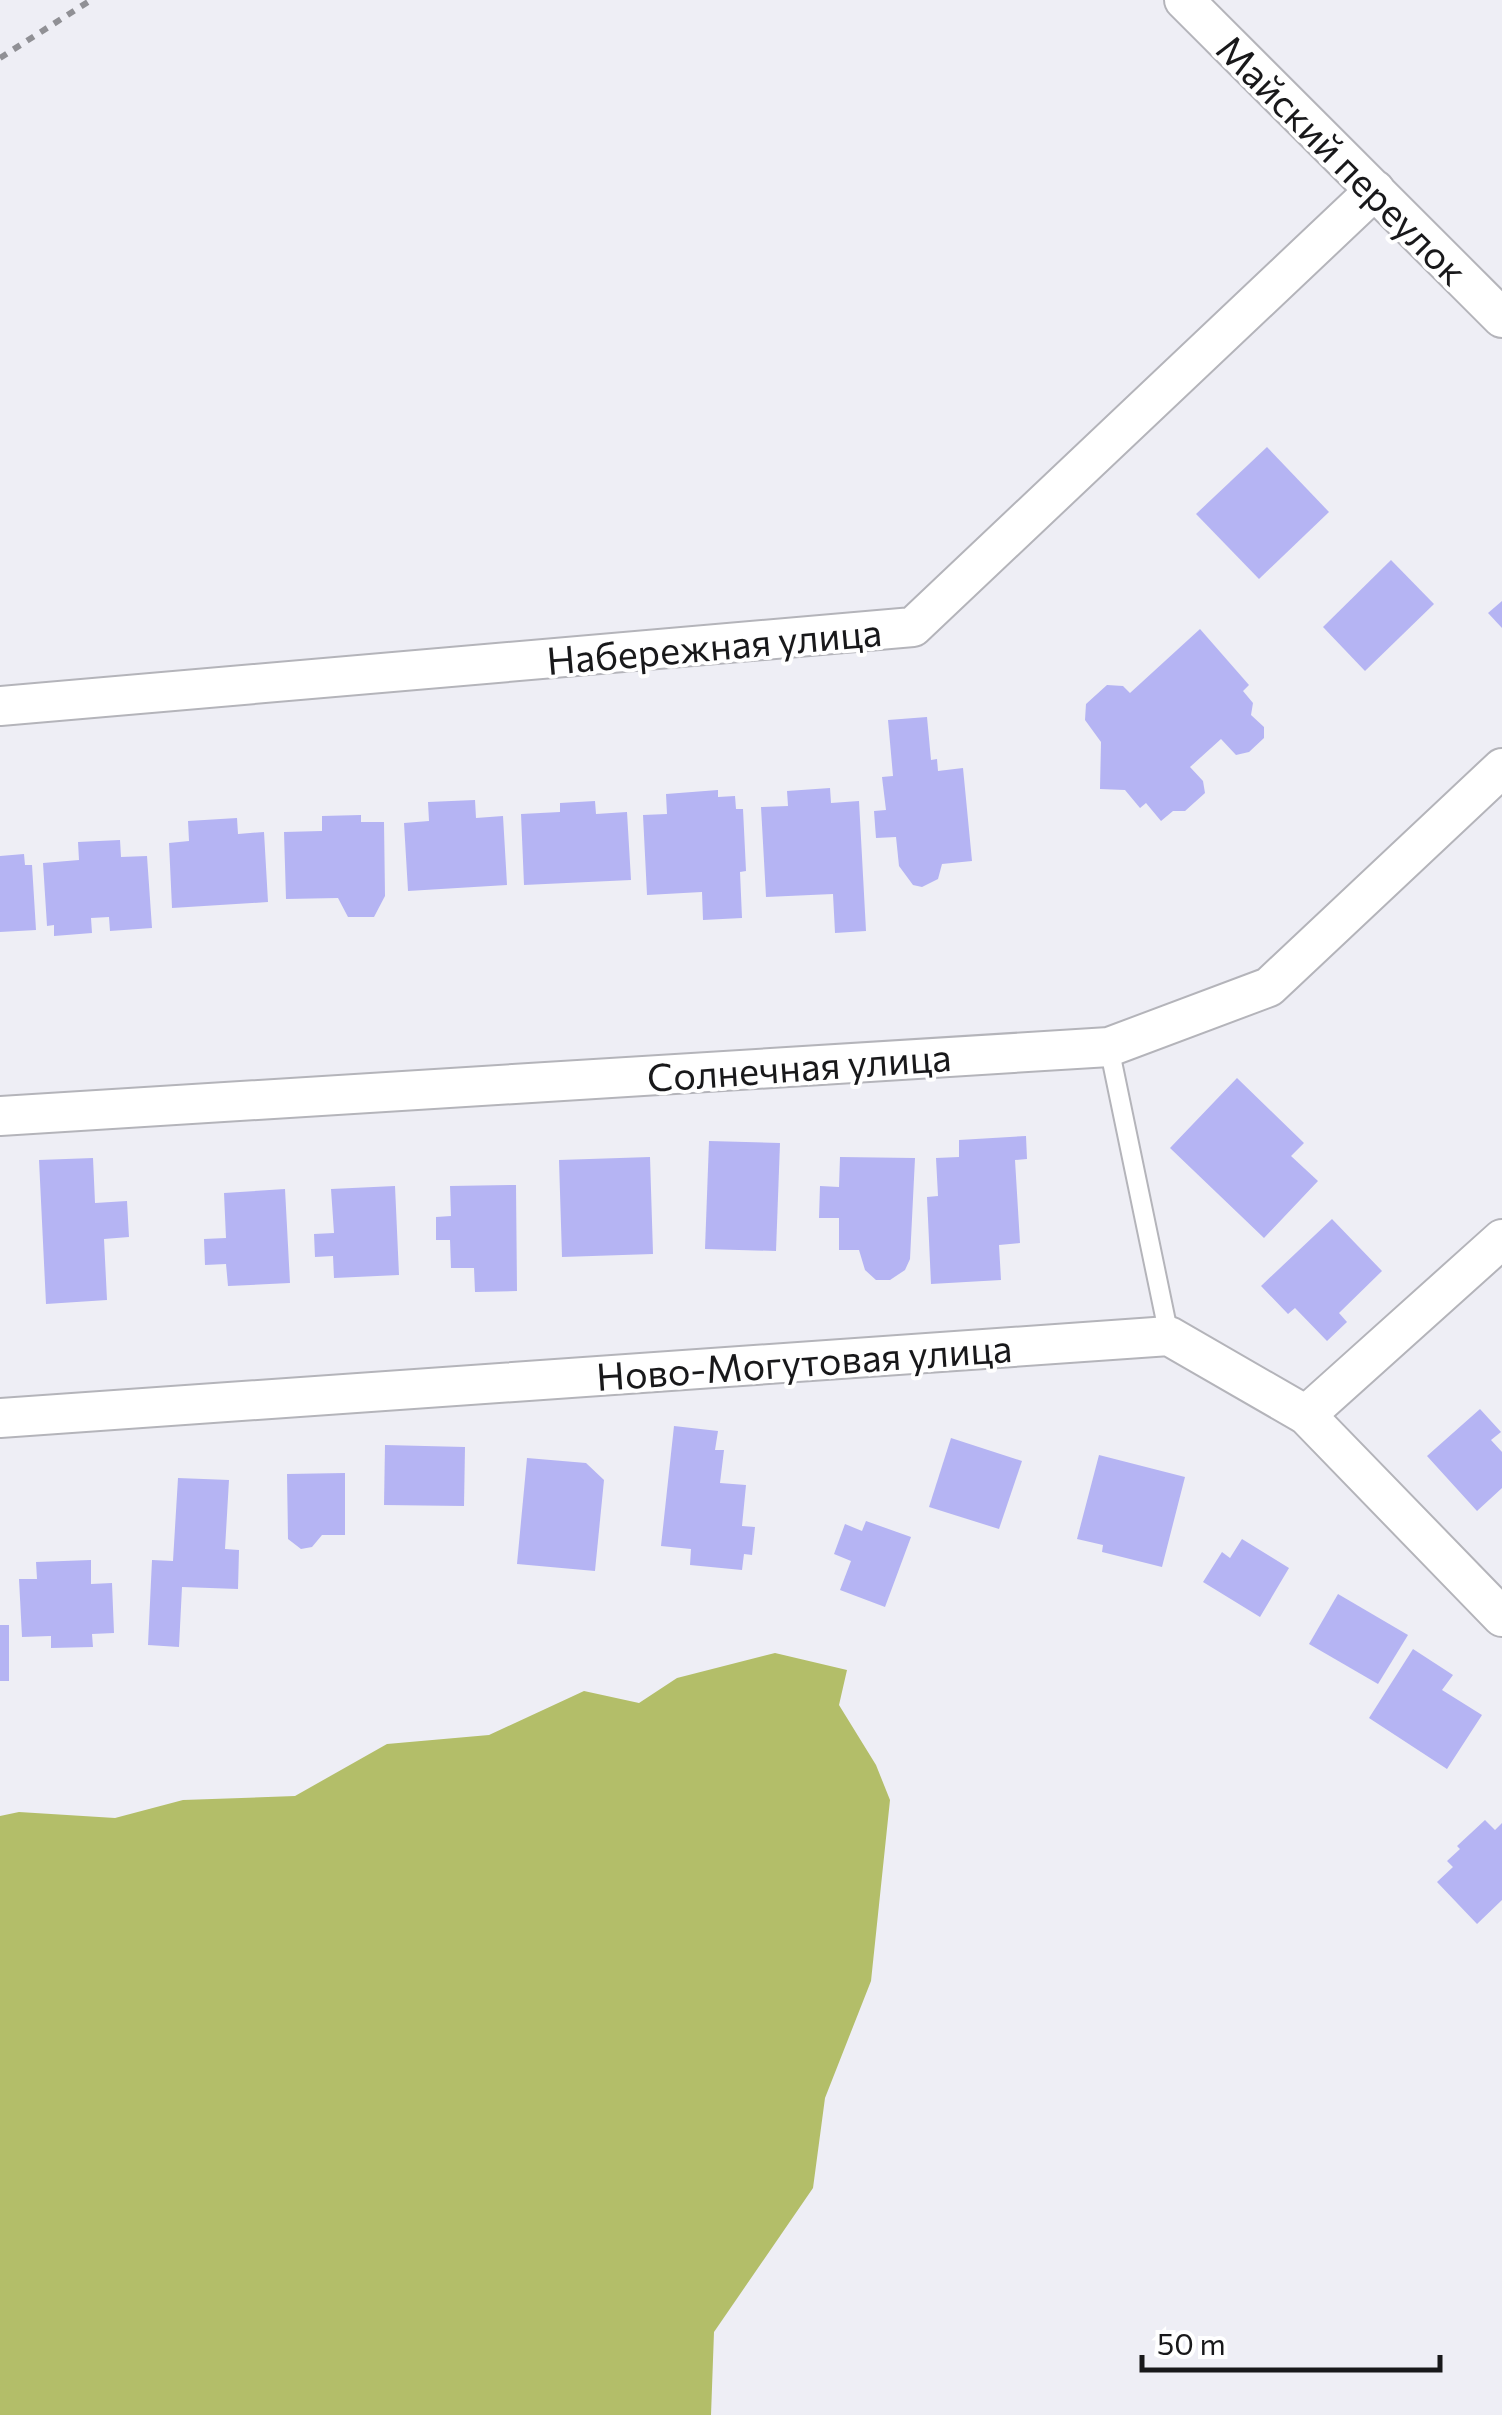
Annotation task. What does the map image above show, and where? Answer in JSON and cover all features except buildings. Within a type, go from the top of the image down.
[{"type":"street","name":"Майский переулок","points":[[1184,0],[1502,318]]},
{"type":"street","name":"Набережная улица","points":[[0,706],[913,627],[1375,190]]},
{"type":"street","name":"Солнечная улица","points":[[0,1116],[1109,1046],[1269,987],[1502,768]]},
{"type":"street","points":[[1306,1415],[1502,1238]]},
{"type":"street","points":[[1169,1336],[1306,1415],[1502,1617]]},
{"type":"street","name":"Ново-Могутовая улица","points":[[0,1418],[1169,1336]]},
{"type":"lane","points":[[1109,1046],[1169,1336]]},
{"type":"path","points":[[0,58],[91,0]]},
{"type":"green space","points":[[775,1653],[847,1670],[839,1705],[876,1765],[890,1800],[871,1981],[825,2098],[813,2188],[714,2332],[711,2415],[0,2415],[0,1816],[19,1812],[115,1818],[183,1800],[295,1796],[387,1744],[489,1735],[584,1691],[639,1703],[677,1678]]}]
